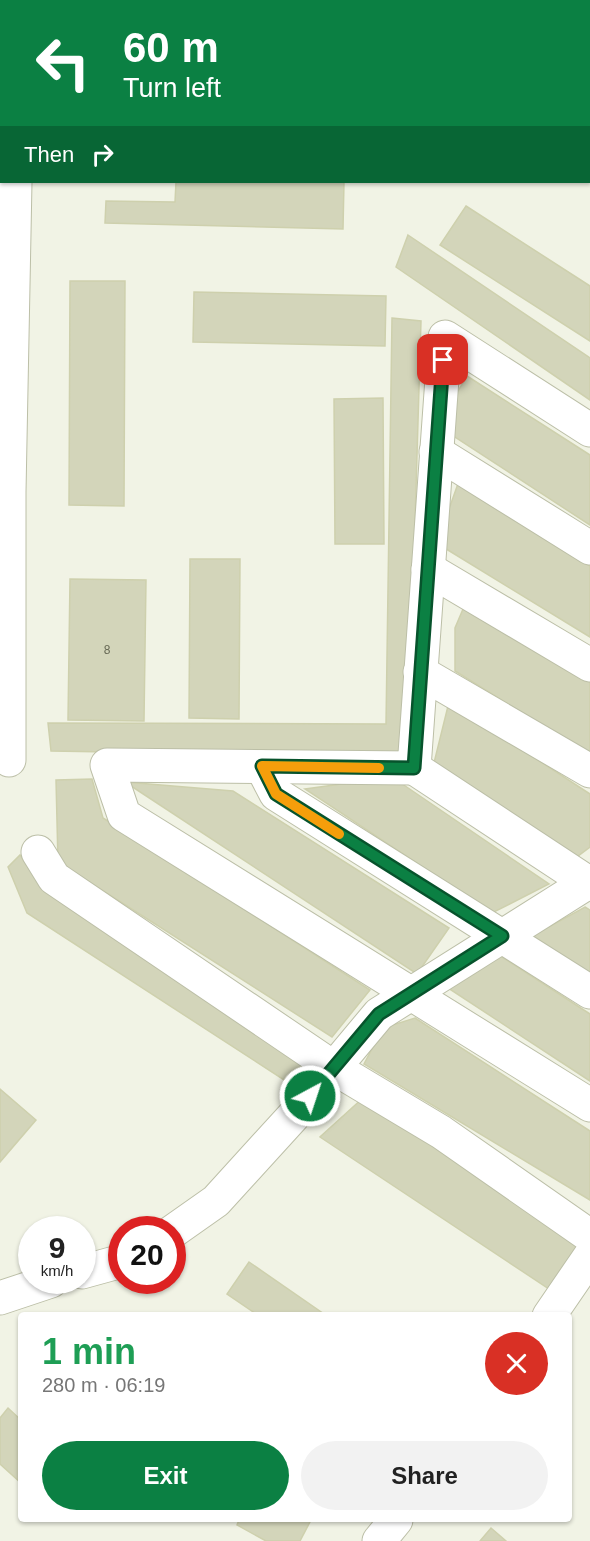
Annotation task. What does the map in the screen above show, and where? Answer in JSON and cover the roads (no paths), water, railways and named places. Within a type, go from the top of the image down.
[{"type":"street","points":[[9,760],[9,492],[15,183]]},
{"type":"street","points":[[414,768],[445,337],[590,430]]},
{"type":"street","points":[[436,452],[590,548]]},
{"type":"street","points":[[428,569],[590,665]]},
{"type":"street","points":[[420,672],[590,771]]},
{"type":"street","points":[[186,1222],[216,1201],[298,1111],[379,1014],[412,993],[502,936],[589,882],[414,768],[107,765],[124,814],[412,993],[590,1105]]},
{"type":"street","points":[[262,766],[276,794],[590,992]]},
{"type":"street","points":[[38,852],[54,878],[334,1068],[441,1132],[590,1236]]},
{"type":"street","points":[[552,1312],[590,1256]]},
{"type":"street","points":[[0,1298],[18,1292]]},
{"type":"street","points":[[379,1541],[394,1522]]}]
